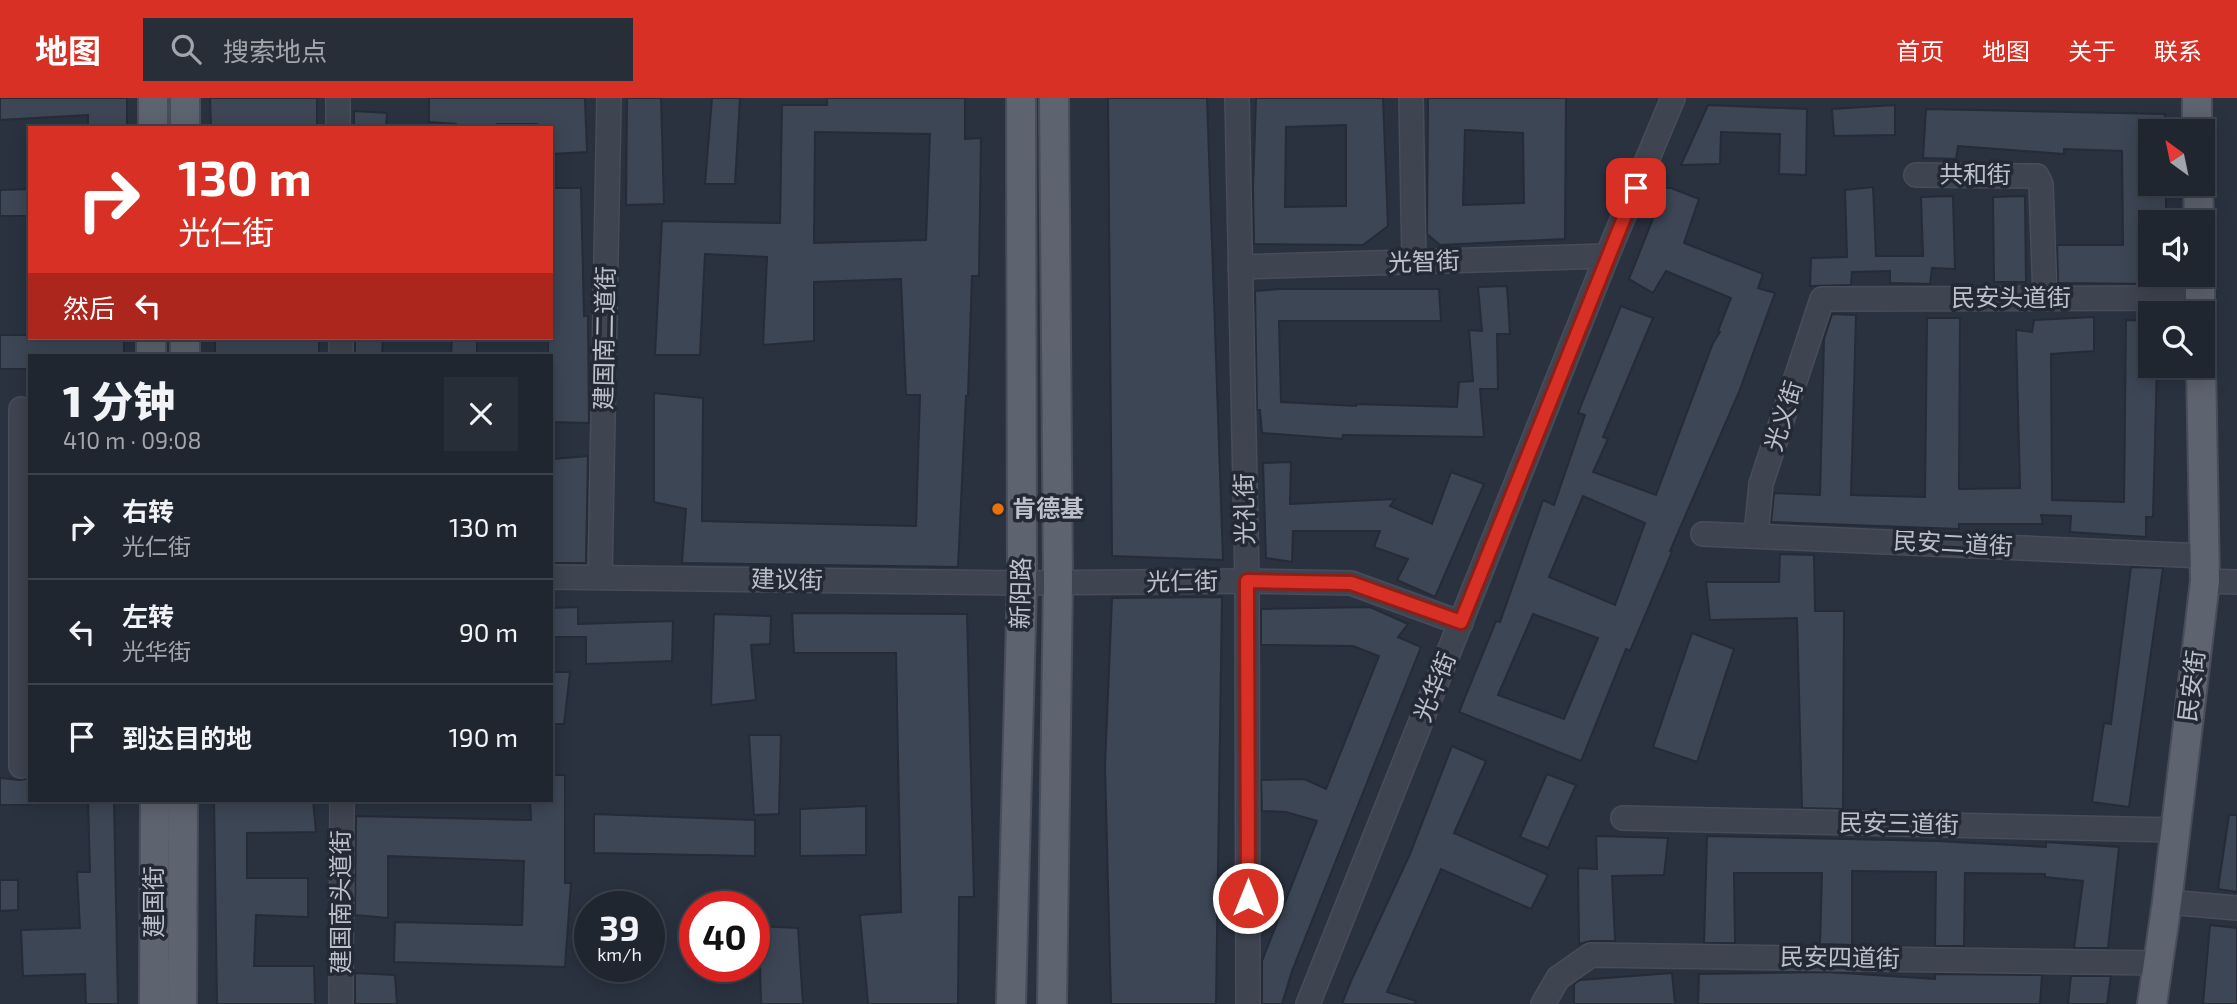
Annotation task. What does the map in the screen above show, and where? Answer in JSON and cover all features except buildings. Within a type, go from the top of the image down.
[{"type":"main road","points":[[153,98],[153,126]]},
{"type":"main road","points":[[185,98],[185,126]]},
{"type":"main road","name":"新阳路","points":[[1011,1004],[1022,583],[1021,98]]},
{"type":"main road","name":"新阳路","points":[[1052,1004],[1058,583],[1054,98]]},
{"type":"main road","points":[[2197,98],[2197,119]]},
{"type":"main road","name":"民安街","points":[[2152,1004],[2167,902],[2204,569],[2201,378]]},
{"type":"main road","name":"建国街","points":[[153,1004],[155,802]]},
{"type":"main road","name":"建国街","points":[[182,1004],[183,802]]},
{"type":"street","points":[[338,98],[338,126]]},
{"type":"street","name":"建国南二道街","points":[[600,577],[609,98]]},
{"type":"street","name":"光礼街","points":[[1237,98],[1247,581],[1248,1004]]},
{"type":"street","points":[[1411,98],[1414,262]]},
{"type":"street","name":"光华街","points":[[1308,1004],[1607,256],[1673,98]]},
{"type":"street","name":"共和街","points":[[1916,174],[2037,176],[2041,184],[2045,298]]},
{"type":"street","name":"光智街","points":[[1240,267],[1607,256]]},
{"type":"street","name":"民安头道街","points":[[1822,299],[2200,295]]},
{"type":"street","name":"光义街","points":[[1756,535],[1761,484],[1822,299]]},
{"type":"street","points":[[17,410],[17,766]]},
{"type":"street","name":"民安二道街","points":[[1703,534],[1756,535],[2204,569],[2237,582]]},
{"type":"street","name":"建议街","points":[[553,577],[1022,583]]},
{"type":"street","name":"光仁街","points":[[1022,583],[1351,583],[1461,622]]},
{"type":"street","name":"建国南头道街","points":[[341,1004],[342,802]]},
{"type":"street","name":"民安三道街","points":[[1623,818],[2175,830]]},
{"type":"street","points":[[2167,902],[2237,908]]},
{"type":"street","name":"民安四道街","points":[[1544,1004],[1558,978],[1591,955],[2158,962]]},
{"type":"place","name":"肯德基","points":[[998,509]]},
{"type":"route","points":[[1248,898],[1247,581],[1351,583],[1461,622],[1636,188]]}]
